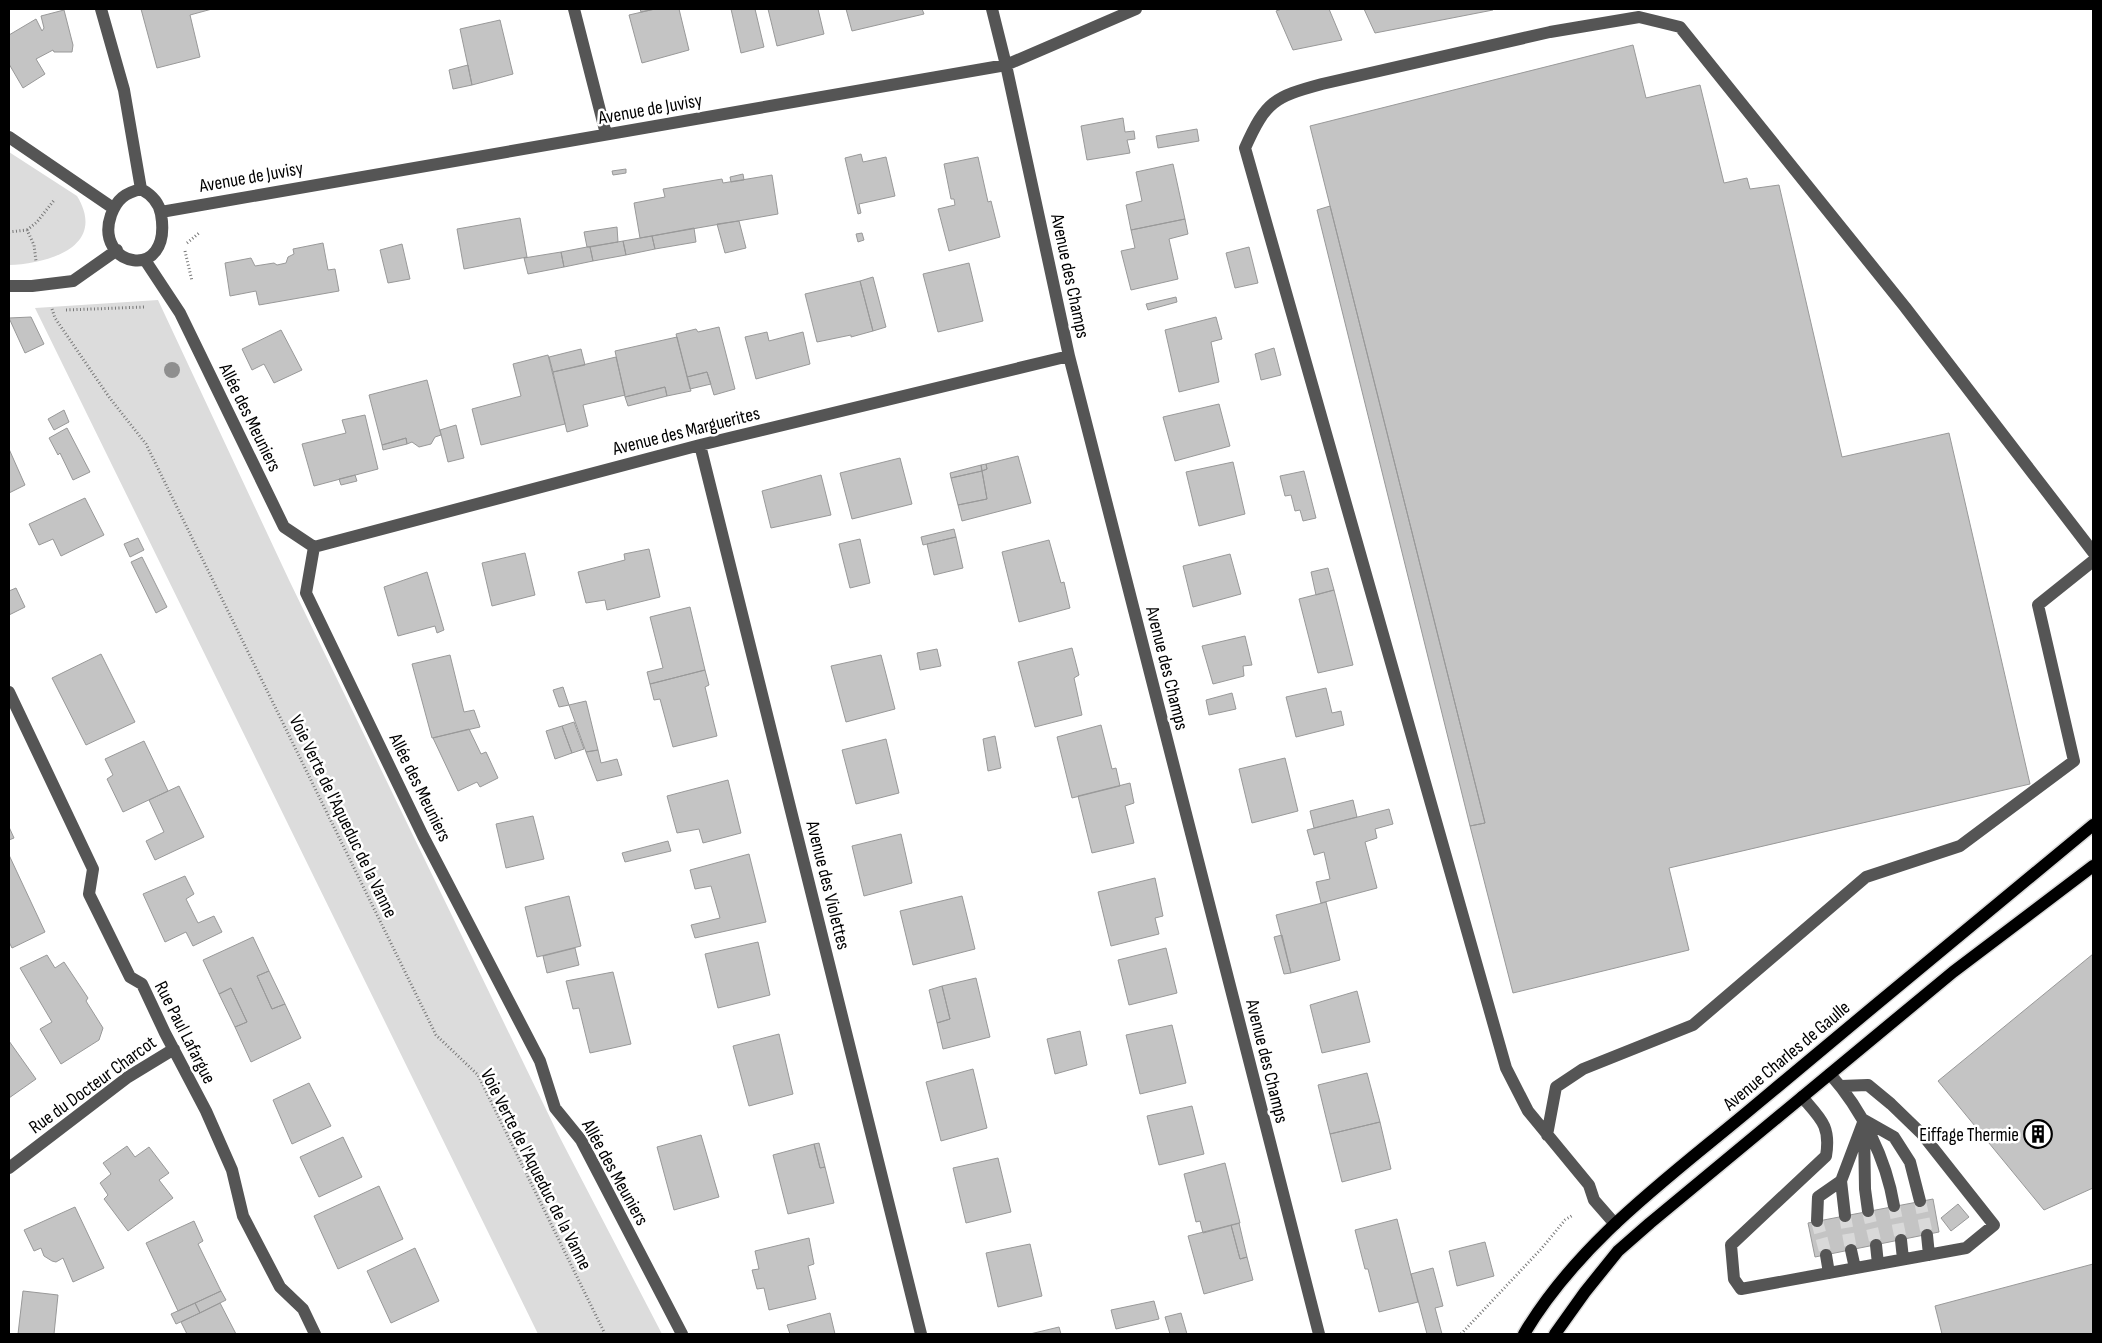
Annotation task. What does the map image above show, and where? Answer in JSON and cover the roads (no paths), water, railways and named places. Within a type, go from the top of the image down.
[{"type":"main road","name":"Avenue Charles de Gaulle","points":[[1524,1334],[1536,1313],[1574,1265],[1615,1224],[1797,1070],[2093,825]]},
{"type":"main road","points":[[1555,1334],[1584,1292],[1618,1251],[1953,972],[2093,866]]},
{"type":"street","points":[[101,9],[124,90],[141,189]]},
{"type":"street","points":[[574,9],[606,134]]},
{"type":"street","name":"Avenue des Champs","points":[[992,9],[1006,65],[1069,356],[1319,1334]]},
{"type":"street","name":"Avenue de Juvisy","points":[[161,212],[1006,65],[1136,9]]},
{"type":"street","points":[[1615,1224],[1594,1200],[1589,1186],[1528,1111],[1506,1068],[1245,148],[1254,127],[1268,106],[1290,93],[1322,84],[1550,32],[1639,17],[1680,27],[1905,307],[2093,552]]},
{"type":"street","points":[[9,137],[113,208]]},
{"type":"street","points":[[141,189],[149,193],[158,202],[163,227],[161,240],[153,254],[145,260],[132,261],[117,250],[109,239],[109,220],[113,208],[121,197],[141,189]]},
{"type":"street","points":[[9,286],[72,282],[117,250]]},
{"type":"street","name":"Allée des Meuniers","points":[[145,260],[180,313],[284,527],[314,547],[306,593],[423,836],[540,1061],[555,1108],[581,1140],[682,1334]]},
{"type":"street","name":"Avenue des Marguerites","points":[[314,547],[700,446],[1069,356]]},
{"type":"street","name":"Avenue des Violettes","points":[[700,446],[921,1334]]},
{"type":"street","points":[[1547,1135],[1556,1087],[1583,1069],[1693,1025],[1866,877],[1960,846],[2074,761],[2038,604],[2093,561]]},
{"type":"street","name":"Rue Paul Lafargue","points":[[9,692],[93,870],[89,894],[130,977],[142,984],[206,1111],[232,1170],[243,1216],[280,1288],[303,1309],[314,1334]]},
{"type":"street","name":"Rue du Docteur Charcot","points":[[9,1168],[128,1077],[174,1049]]},
{"type":"street","points":[[1830,1074],[1841,1086],[1864,1120],[1891,1186],[1894,1206]]},
{"type":"street","points":[[1802,1097],[1822,1120],[1828,1139],[1826,1156],[1731,1245],[1734,1278],[1741,1289],[1966,1248],[1994,1224],[1922,1134],[1891,1104],[1868,1086],[1841,1086]]},
{"type":"street","points":[[1845,1216],[1841,1181],[1864,1120]]},
{"type":"street","points":[[1864,1120],[1894,1137],[1910,1162],[1920,1201]]},
{"type":"street","points":[[1864,1120],[1865,1189],[1868,1211]]},
{"type":"street","points":[[1817,1221],[1818,1197],[1841,1181]]},
{"type":"street","points":[[1927,1235],[1929,1254]]},
{"type":"street","points":[[1901,1240],[1903,1259]]},
{"type":"street","points":[[1876,1245],[1878,1264]]},
{"type":"street","points":[[1851,1250],[1855,1268]]},
{"type":"street","points":[[1826,1255],[1829,1273]]},
{"type":"tunnel","points":[[1920,1201],[1927,1235]]},
{"type":"tunnel","points":[[1894,1206],[1901,1240]]},
{"type":"tunnel","points":[[1868,1211],[1876,1245]]},
{"type":"tunnel","points":[[1845,1216],[1851,1250]]},
{"type":"tunnel","points":[[1817,1221],[1826,1255]]},
{"type":"place","name":"Eiffage Thermie","points":[[2038,1134]]}]
